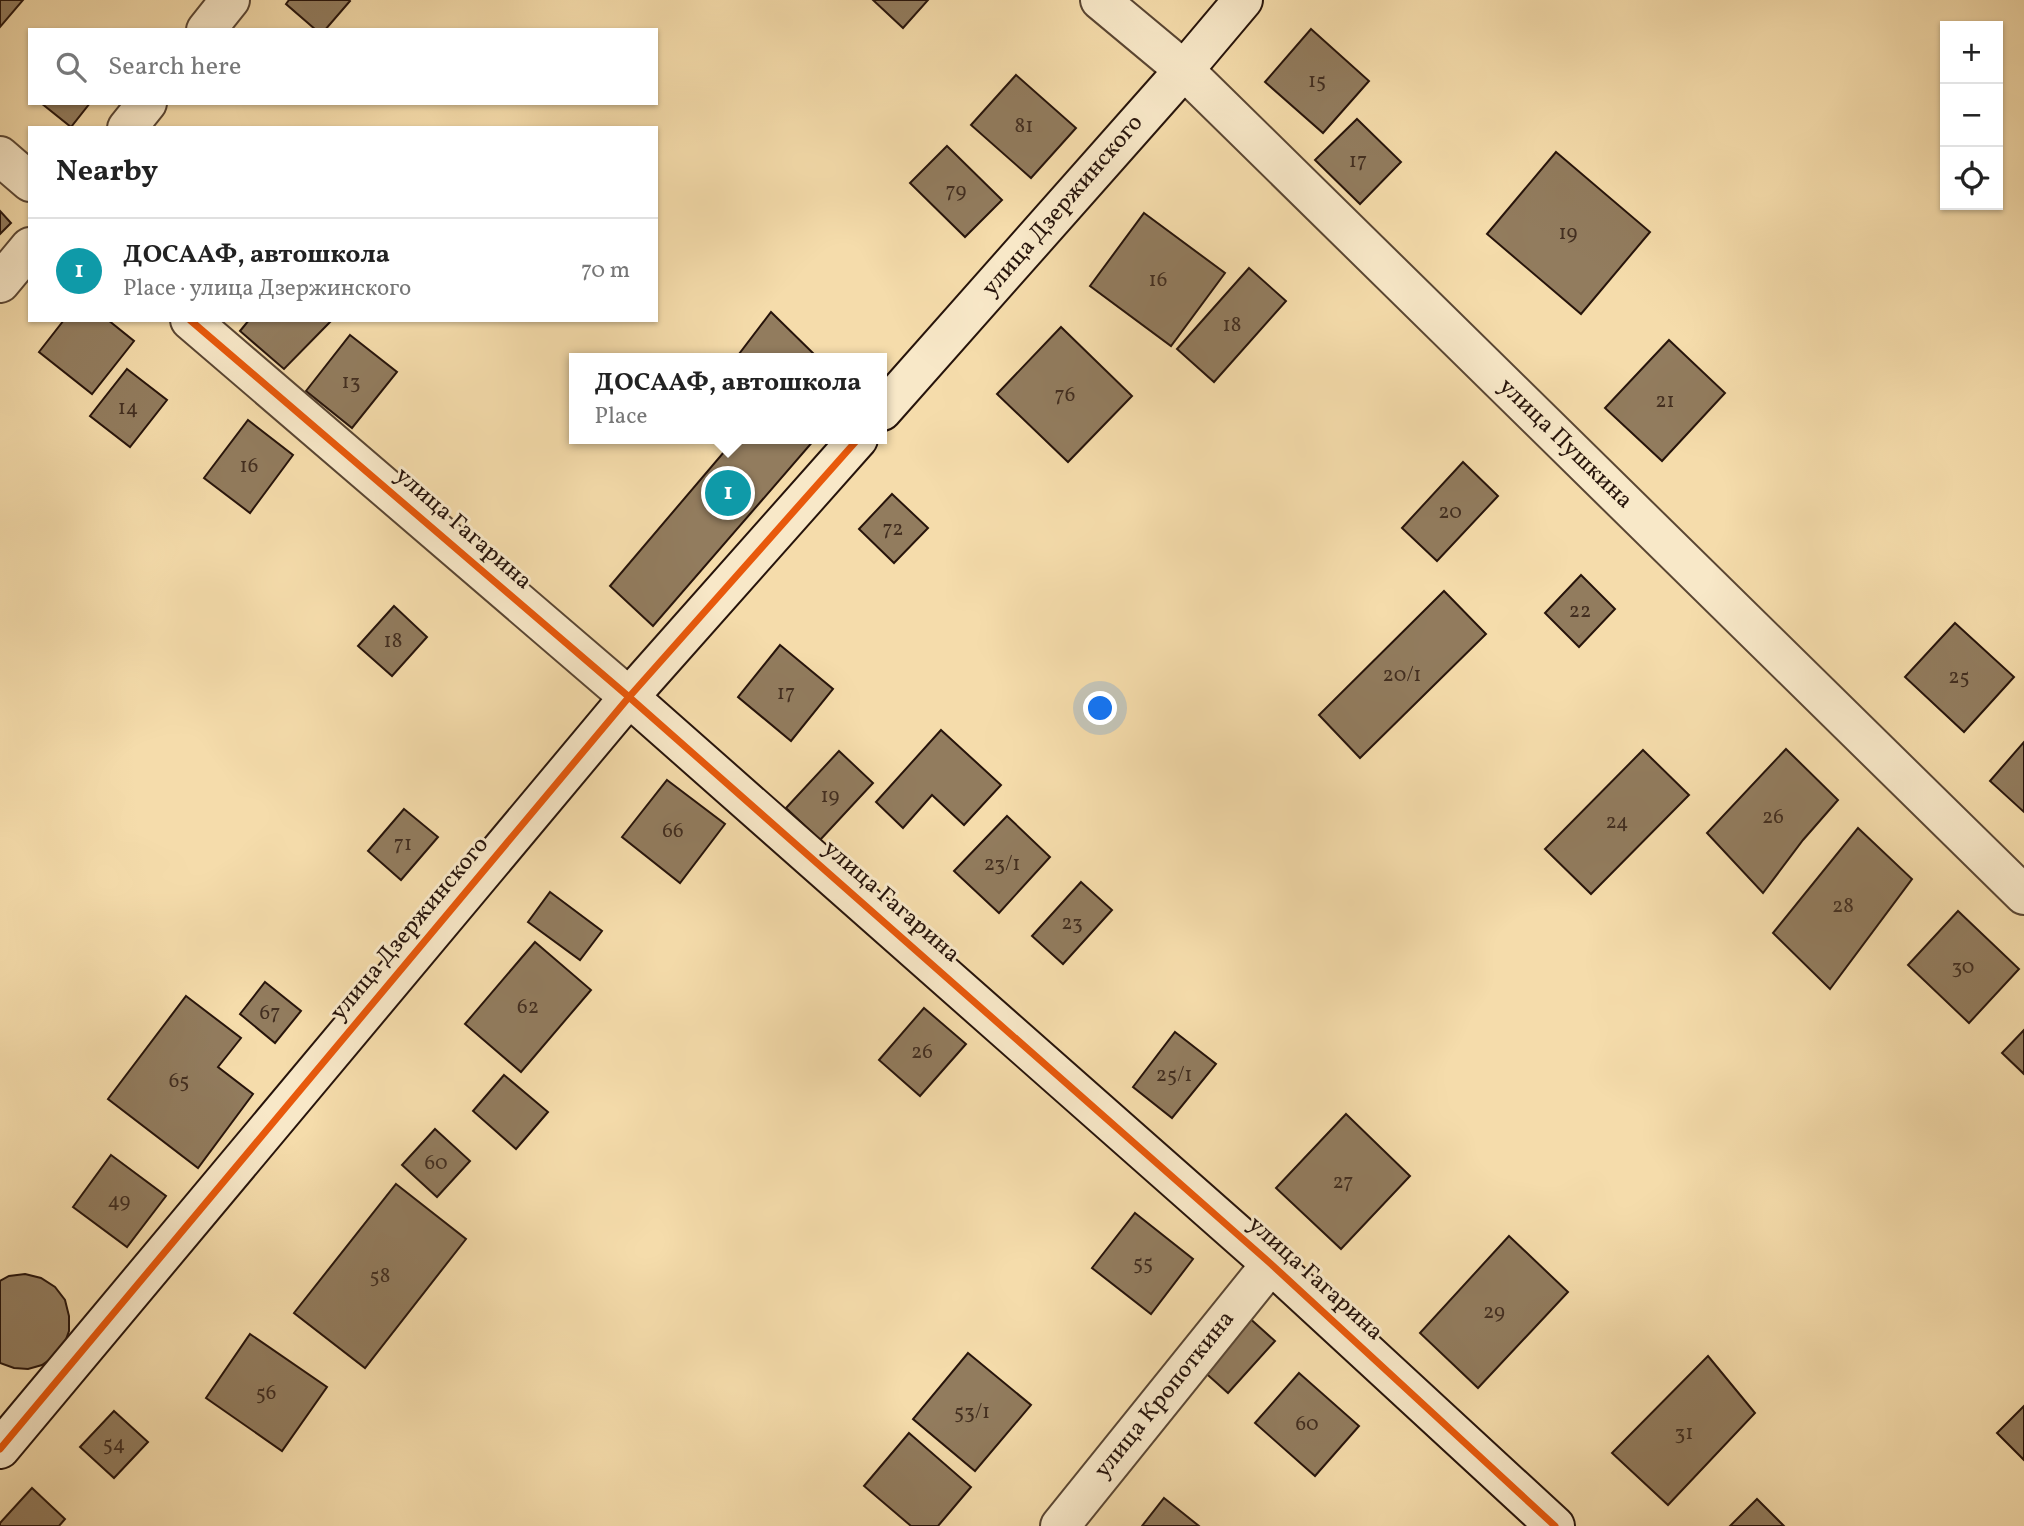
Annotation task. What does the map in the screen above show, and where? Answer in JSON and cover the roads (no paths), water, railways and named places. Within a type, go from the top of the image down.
[{"type":"street","points":[[208,28],[230,0]]},
{"type":"street","name":"улица Пушкина","points":[[1100,0],[1184,70],[2024,895]]},
{"type":"street","name":"улица Дзержинского","points":[[887,405],[1243,0]]},
{"type":"street","points":[[129,126],[145,105]]},
{"type":"street","points":[[0,156],[28,180]]},
{"type":"street","points":[[0,283],[28,249]]},
{"type":"street","name":"улица Гагарина","points":[[192,322],[629,697],[1271,1264],[1555,1526]]},
{"type":"street","name":"улица Дзержинского","points":[[0,1449],[629,697],[854,444]]},
{"type":"street","name":"улица Кропоткина","points":[[1060,1526],[1271,1264]]},
{"type":"place","name":"ДОСААФ, автошкола","points":[[728,493]]}]
